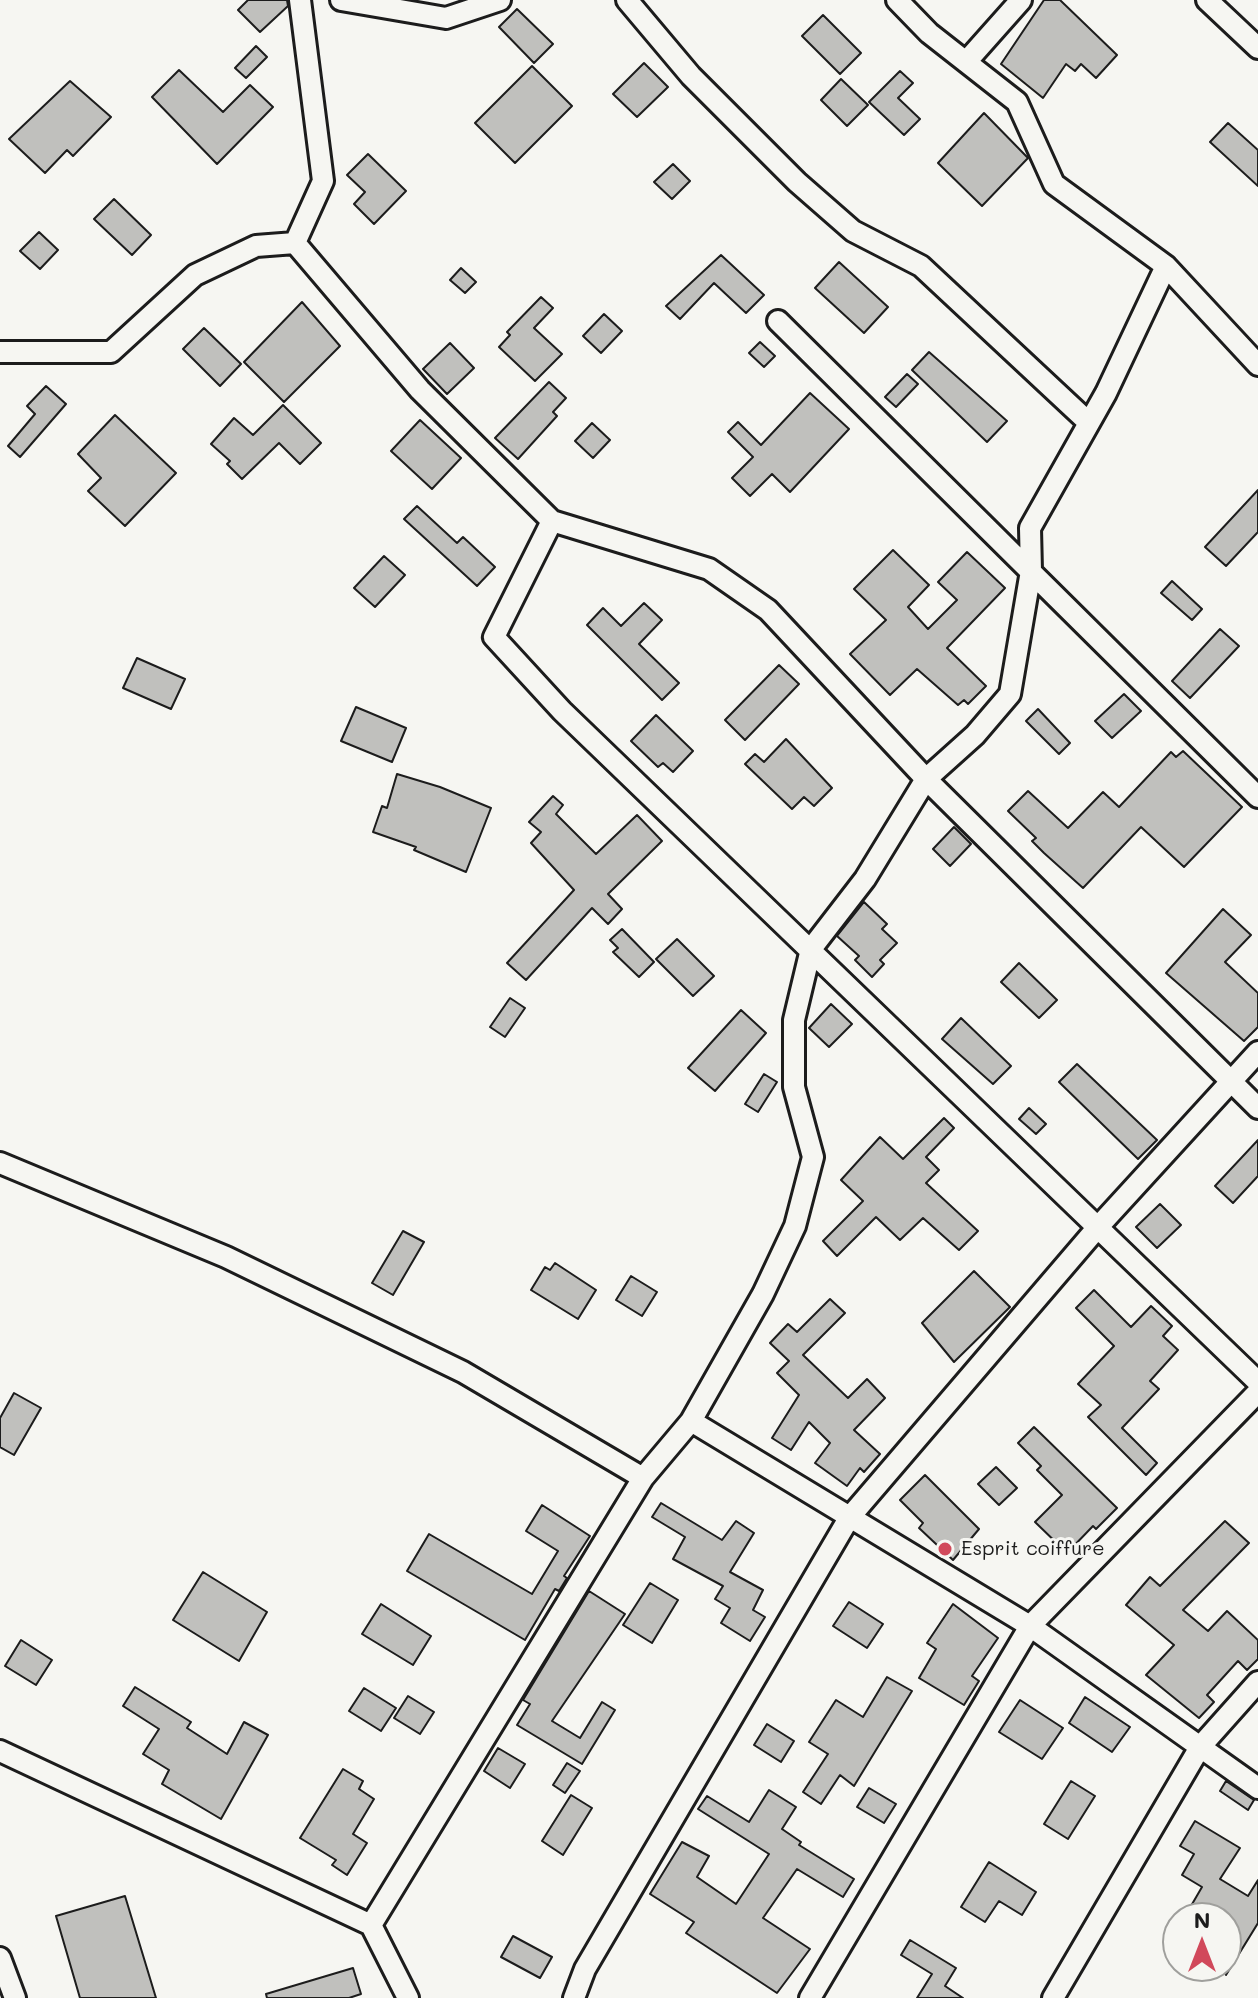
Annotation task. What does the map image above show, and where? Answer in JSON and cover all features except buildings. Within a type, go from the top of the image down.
[{"type":"street","points":[[295,243],[323,181],[300,0]]},
{"type":"street","points":[[341,0],[446,18],[500,0]]},
{"type":"street","points":[[627,0],[691,76],[797,182],[853,231],[921,266],[1087,421]]},
{"type":"street","points":[[897,0],[929,33],[1017,102],[1054,184],[1166,266],[1258,365]]},
{"type":"street","points":[[966,62],[1021,0]]},
{"type":"street","points":[[1207,0],[1258,48]]},
{"type":"street","points":[[0,352],[111,352],[195,275],[256,246],[295,243]]},
{"type":"street","points":[[295,243],[420,390],[552,521],[709,569],[768,610],[926,779],[1258,1108]]},
{"type":"street","points":[[371,1925],[643,1478],[691,1421],[763,1294],[795,1226],[813,1157],[794,1087],[794,1020],[811,949],[865,879],[926,779],[975,735],[1010,694],[1031,571],[1030,528],[1087,421],[1106,393],[1166,266]]},
{"type":"street","points":[[778,321],[1258,797]]},
{"type":"street","points":[[552,521],[494,637],[562,711],[1258,1382]]},
{"type":"street","points":[[574,1998],[585,1969],[849,1518],[1098,1227],[1258,1052]]},
{"type":"street","points":[[0,1163],[226,1257],[463,1372],[643,1478]]},
{"type":"street","points":[[810,1998],[1030,1626],[1258,1392]]},
{"type":"street","points":[[691,1421],[1030,1626],[1258,1788]]},
{"type":"street","points":[[1053,1998],[1200,1747],[1258,1682]]},
{"type":"street","points":[[0,1751],[371,1925],[408,1998]]},
{"type":"street","points":[[0,1958],[15,1998]]},
{"type":"place","name":"Esprit coiffure","points":[[945,1549]]}]
